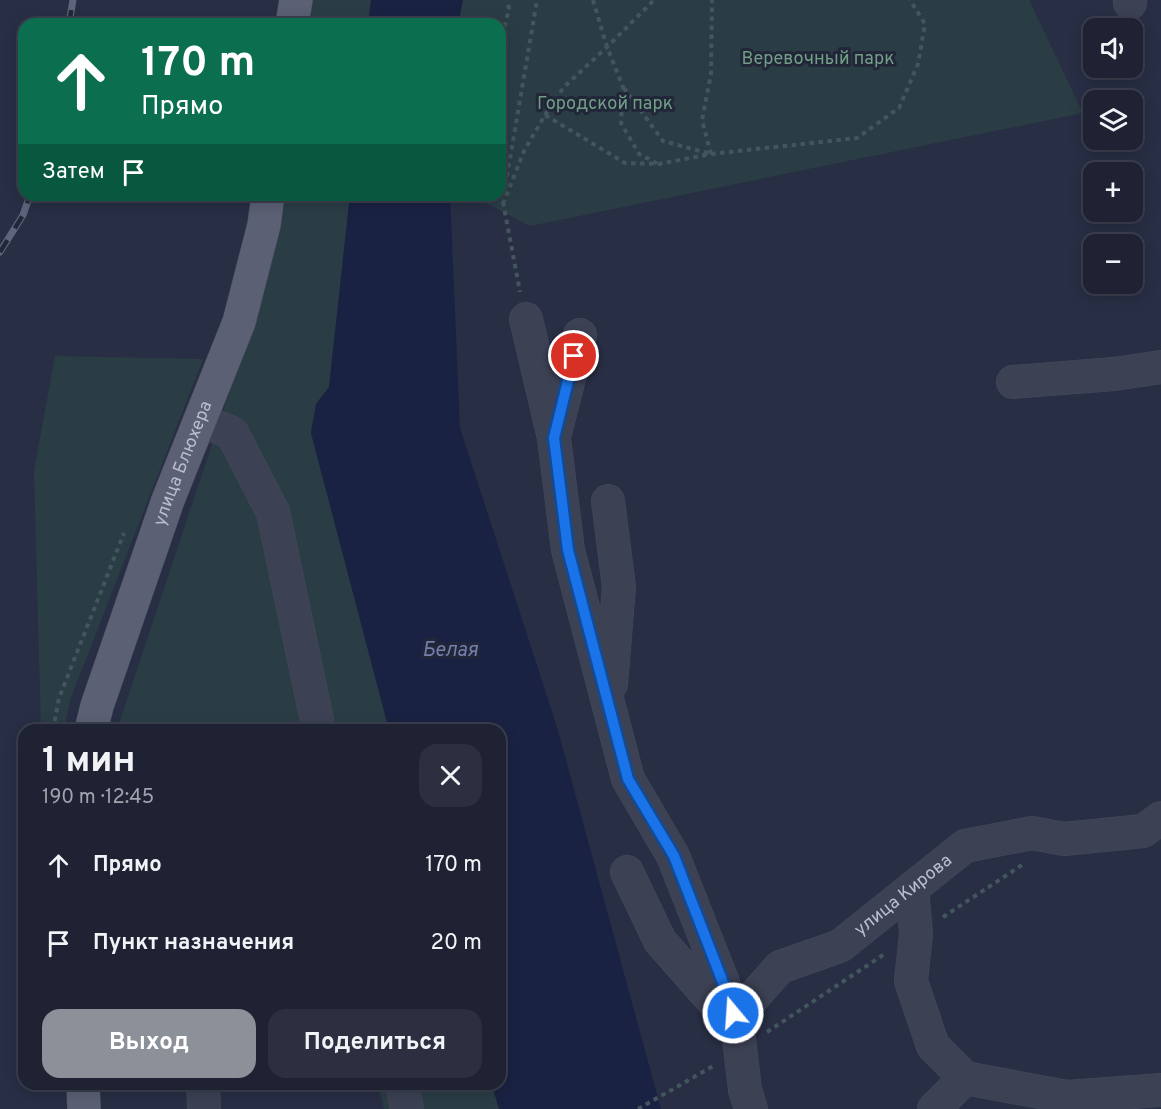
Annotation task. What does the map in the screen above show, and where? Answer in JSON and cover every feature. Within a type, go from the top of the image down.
[{"type":"main road","points":[[293,18],[296,0]]},
{"type":"main road","name":"улица Блюхера","points":[[92,724],[165,510],[239,322],[264,225],[267,201]]},
{"type":"main road","points":[[83,1090],[84,1109]]},
{"type":"street","points":[[526,319],[554,438],[568,550],[628,779],[674,856],[722,980],[739,1040]]},
{"type":"street","points":[[554,438],[580,335]]},
{"type":"street","points":[[1013,382],[1114,375],[1161,367]]},
{"type":"street","points":[[200,420],[232,433],[273,512],[318,724]]},
{"type":"street","points":[[608,501],[619,587],[609,710]]},
{"type":"street","name":"улица Кирова","points":[[740,1102],[739,1040],[748,1003],[780,967],[840,946],[965,846],[1032,833],[1064,838],[1143,831],[1161,818]]},
{"type":"street","points":[[627,872],[660,941],[739,1040]]},
{"type":"street","points":[[912,888],[916,934],[911,981],[933,1046],[965,1078],[1067,1097],[1161,1090]]},
{"type":"street","points":[[934,1109],[965,1078]]},
{"type":"street","points":[[203,1090],[204,1109]]},
{"type":"street","points":[[403,1090],[407,1109]]},
{"type":"path","points":[[506,18],[508,0]]},
{"type":"path","points":[[593,0],[607,47],[623,87],[663,141],[711,154]]},
{"type":"path","points":[[506,196],[524,151],[564,87],[654,0]]},
{"type":"path","points":[[711,154],[702,120],[711,74],[712,0]]},
{"type":"path","points":[[545,116],[625,163],[659,164],[711,154],[857,138],[898,108],[918,64],[926,24],[910,0]]},
{"type":"path","points":[[506,186],[536,1]]},
{"type":"path","points":[[623,87],[621,123],[639,154],[659,164]]},
{"type":"path","points":[[503,201],[526,319]]},
{"type":"path","points":[[638,1109],[681,1086],[739,1040],[916,934],[1025,864]]},
{"type":"green space","points":[[311,0],[371,0],[369,18],[308,18]]},
{"type":"green space","name":"Городской парк","points":[[463,0],[1029,0],[1083,113],[530,226],[482,201],[506,201],[506,18],[459,18]]},
{"type":"green space","points":[[283,201],[349,201],[329,387],[316,404],[311,433],[387,724],[119,724],[253,321],[280,230]]},
{"type":"green space","points":[[55,356],[203,359],[70,700],[65,724],[41,724],[34,471]]},
{"type":"green space","points":[[379,1090],[493,1090],[499,1109],[384,1109]]},
{"type":"water","points":[[371,0],[463,0],[459,18],[369,18]]},
{"type":"water","name":"Белая","points":[[349,201],[450,201],[460,428],[557,727],[661,1109],[499,1109],[493,1090],[506,1090],[506,724],[387,724],[311,433],[316,404],[329,387]]},
{"type":"railway","points":[[70,18],[73,0]]},
{"type":"railway","points":[[0,252],[23,215],[28,201]]},
{"type":"route","points":[[574,356],[554,438],[568,550],[628,779],[674,856],[733,1013]]},
{"type":"park label","name":"Веревочный парк","points":[[818,59]]}]
